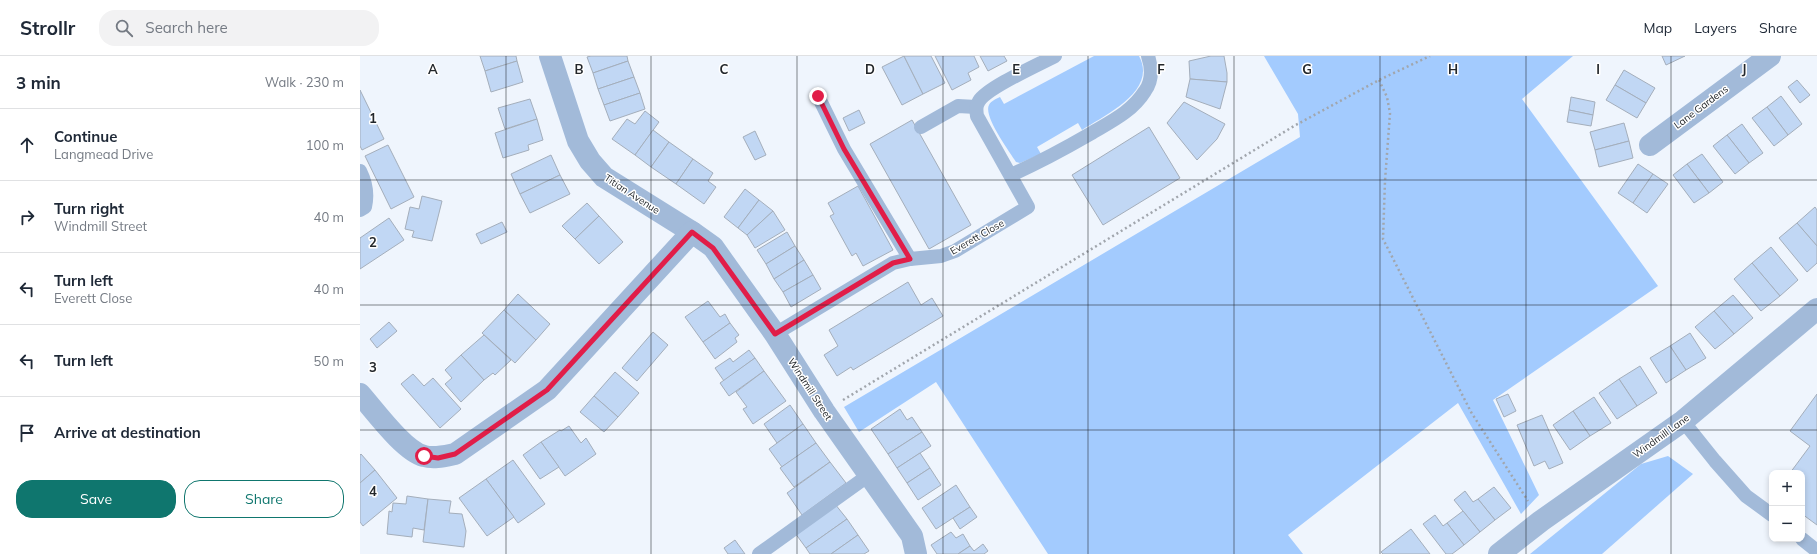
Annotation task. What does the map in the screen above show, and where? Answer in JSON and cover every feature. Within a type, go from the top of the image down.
[{"type":"street","name":"Titian Avenue","points":[[550,56],[578,141],[590,161],[604,177],[692,232]]},
{"type":"street","name":"Lane Gardens","points":[[1650,145],[1770,56]]},
{"type":"street","name":"Windmill Street","points":[[692,232],[713,248],[775,334],[824,411],[912,536],[916,554]]},
{"type":"street","points":[[360,394],[408,449],[424,456],[438,458],[455,454],[547,390],[692,232]]},
{"type":"street","name":"Windmill Lane","points":[[1499,554],[1541,521],[1683,421],[1817,309]]},
{"type":"lane","points":[[1055,56],[993,89],[980,99],[976,107],[978,116],[1011,175],[1048,158],[1129,110],[1146,91],[1150,81],[1152,70],[1148,56]]},
{"type":"lane","points":[[818,96],[844,149],[910,259]]},
{"type":"lane","points":[[921,127],[958,106],[976,107]]},
{"type":"lane","points":[[360,171],[368,196],[365,207],[360,210]]},
{"type":"lane","name":"Everett Close","points":[[775,334],[893,263],[910,259],[931,258],[955,251],[1028,207],[1011,175]]},
{"type":"lane","points":[[1683,421],[1715,461],[1746,496],[1769,514]]},
{"type":"lane","points":[[759,554],[869,475]]},
{"type":"lane","points":[[1805,541],[1817,551]]},
{"type":"path","points":[[824,411],[1294,126],[1379,80],[1430,56]]},
{"type":"path","points":[[1379,80],[1387,97],[1390,113],[1383,239],[1471,412],[1541,521]]},
{"type":"shaded area","points":[[1094,56],[1139,56],[1143,69],[1141,80],[1135,91],[1115,109],[1082,130],[1078,123],[1037,147],[1041,154],[1020,163],[1016,162],[993,125],[988,110],[989,105],[1000,97],[1004,104]]},
{"type":"shaded area","points":[[1264,56],[1573,56],[1522,99],[1658,286],[1493,400],[1539,495],[1521,514],[1458,403],[1288,535],[1303,554],[1048,554],[936,382],[859,432],[844,407],[1300,137],[1298,114]]},
{"type":"shaded area","points":[[1668,456],[1693,474],[1602,554],[1530,554],[1641,464]]},
{"type":"building","points":[[480,56],[516,56],[517,61],[485,71]]},
{"type":"building","points":[[627,56],[628,61],[593,73],[587,57]]},
{"type":"building","points":[[904,56],[923,94],[902,105],[882,67]]},
{"type":"building","points":[[904,56],[931,56],[945,83],[923,94]]},
{"type":"building","points":[[935,56],[974,56],[979,67],[968,73],[971,80],[952,90]]},
{"type":"building","points":[[980,56],[1004,56],[1007,61],[988,71]]},
{"type":"building","points":[[1211,56],[1224,56],[1227,82],[1190,79],[1189,61]]},
{"type":"building","points":[[1662,56],[1685,56],[1666,65]]},
{"type":"building","points":[[517,61],[523,82],[491,92],[485,71]]},
{"type":"building","points":[[628,61],[634,77],[598,89],[593,73]]},
{"type":"building","points":[[1624,70],[1655,88],[1646,103],[1615,85]]},
{"type":"building","points":[[634,77],[640,93],[604,105],[598,89]]},
{"type":"building","points":[[1190,79],[1227,82],[1220,109],[1186,97]]},
{"type":"building","points":[[1797,80],[1810,95],[1800,103],[1788,87]]},
{"type":"building","points":[[1615,85],[1646,103],[1637,118],[1606,100]]},
{"type":"building","points":[[360,90],[384,139],[362,150],[360,146]]},
{"type":"building","points":[[640,93],[645,109],[610,121],[604,105]]},
{"type":"building","points":[[1781,96],[1802,124],[1788,135],[1767,107]]},
{"type":"building","points":[[1571,97],[1595,102],[1593,115],[1569,110]]},
{"type":"building","points":[[530,99],[537,119],[505,129],[498,108]]},
{"type":"building","points":[[1184,102],[1225,124],[1217,139],[1197,160],[1167,123]]},
{"type":"building","points":[[1767,107],[1788,135],[1774,146],[1752,118]]},
{"type":"building","points":[[859,110],[865,123],[849,131],[843,118]]},
{"type":"building","points":[[1569,110],[1593,115],[1591,126],[1567,122]]},
{"type":"building","points":[[645,111],[659,122],[635,155],[612,139],[627,119],[635,124]]},
{"type":"building","points":[[537,119],[543,140],[528,145],[529,150],[503,158],[495,133]]},
{"type":"building","points":[[912,120],[971,225],[929,249],[870,144]]},
{"type":"building","points":[[1624,123],[1629,141],[1595,150],[1590,132]]},
{"type":"building","points":[[1742,124],[1763,153],[1749,163],[1727,135]]},
{"type":"building","points":[[1149,127],[1180,178],[1103,225],[1072,175]]},
{"type":"building","points":[[653,130],[669,142],[651,167],[635,155]]},
{"type":"building","points":[[755,131],[766,155],[755,160],[743,137]]},
{"type":"building","points":[[1727,135],[1749,163],[1735,174],[1713,146]]},
{"type":"building","points":[[1629,141],[1633,158],[1599,167],[1595,150]]},
{"type":"building","points":[[669,142],[693,159],[676,184],[651,167]]},
{"type":"building","points":[[388,145],[414,197],[391,209],[365,156]]},
{"type":"building","points":[[1702,154],[1723,182],[1709,193],[1687,164]]},
{"type":"building","points":[[551,155],[560,175],[520,194],[511,174]]},
{"type":"building","points":[[693,159],[713,173],[708,181],[716,187],[704,204],[676,184]]},
{"type":"building","points":[[1638,164],[1653,174],[1633,203],[1618,193]]},
{"type":"building","points":[[1687,164],[1709,193],[1694,203],[1673,175]]},
{"type":"building","points":[[1653,174],[1668,184],[1647,213],[1633,203]]},
{"type":"building","points":[[560,175],[570,194],[530,213],[520,194]]},
{"type":"building","points":[[858,186],[893,250],[863,266],[856,253],[852,256],[830,216],[834,214],[828,203]]},
{"type":"building","points":[[745,189],[759,200],[738,228],[724,217]]},
{"type":"building","points":[[422,196],[442,201],[432,241],[412,237],[414,231],[405,229],[410,207],[419,209]]},
{"type":"building","points":[[759,200],[773,211],[747,235],[738,228]]},
{"type":"building","points":[[587,203],[599,216],[575,239],[562,226]]},
{"type":"building","points":[[1815,207],[1817,210],[1817,246],[1797,223]]},
{"type":"building","points":[[773,211],[785,230],[755,248],[747,235]]},
{"type":"building","points":[[599,216],[623,242],[599,264],[575,239]]},
{"type":"building","points":[[389,218],[404,240],[360,269],[360,238]]},
{"type":"building","points":[[502,222],[507,232],[481,244],[476,234]]},
{"type":"building","points":[[1797,223],[1817,246],[1817,263],[1807,272],[1779,238]]},
{"type":"building","points":[[787,232],[795,246],[766,264],[757,250]]},
{"type":"building","points":[[795,246],[804,260],[774,279],[766,264]]},
{"type":"building","points":[[1771,247],[1798,280],[1780,296],[1752,263]]},
{"type":"building","points":[[804,260],[813,275],[783,292],[774,279]]},
{"type":"building","points":[[1752,263],[1780,296],[1761,311],[1734,279]]},
{"type":"building","points":[[813,275],[821,289],[791,307],[783,292]]},
{"type":"building","points":[[908,282],[921,305],[932,298],[943,316],[853,370],[851,367],[837,376],[824,355],[838,346],[829,330]]},
{"type":"building","points":[[518,294],[550,324],[536,340],[504,310]]},
{"type":"building","points":[[1733,295],[1753,318],[1734,334],[1714,311]]},
{"type":"building","points":[[708,301],[720,317],[725,314],[730,323],[703,342],[685,317]]},
{"type":"building","points":[[504,310],[536,340],[515,363],[482,333]]},
{"type":"building","points":[[1714,311],[1734,334],[1715,349],[1695,327]]},
{"type":"building","points":[[389,322],[397,331],[377,348],[370,339]]},
{"type":"building","points":[[730,323],[739,335],[735,338],[737,342],[715,359],[703,342]]},
{"type":"building","points":[[653,332],[668,345],[637,381],[622,368]]},
{"type":"building","points":[[1690,333],[1706,358],[1686,370],[1670,346]]},
{"type":"building","points":[[484,335],[511,360],[495,375],[493,373],[484,380],[461,355]]},
{"type":"building","points":[[1670,346],[1686,370],[1666,383],[1650,358]]},
{"type":"building","points":[[749,350],[755,358],[724,381],[715,368],[730,358],[733,362]]},
{"type":"building","points":[[461,355],[484,380],[461,402],[445,384],[452,378],[445,370]]},
{"type":"building","points":[[755,358],[764,371],[729,396],[720,383]]},
{"type":"building","points":[[1640,366],[1657,393],[1637,406],[1619,379]]},
{"type":"building","points":[[764,371],[786,401],[753,424],[743,409],[747,407],[736,392]]},
{"type":"building","points":[[615,372],[639,393],[618,417],[594,396]]},
{"type":"building","points":[[413,374],[424,386],[433,378],[461,409],[440,428],[401,384]]},
{"type":"building","points":[[1619,379],[1637,406],[1617,419],[1599,393]]},
{"type":"building","points":[[1508,394],[1516,411],[1504,417],[1496,399]]},
{"type":"building","points":[[1817,394],[1817,525],[1805,516],[1805,470],[1792,470],[1810,446],[1790,431]]},
{"type":"building","points":[[594,396],[618,417],[604,432],[580,412]]},
{"type":"building","points":[[1594,397],[1611,423],[1590,436],[1573,411]]},
{"type":"building","points":[[790,405],[803,424],[777,443],[764,424]]},
{"type":"building","points":[[900,409],[907,420],[912,417],[922,432],[888,454],[871,429]]},
{"type":"building","points":[[1573,411],[1590,436],[1570,450],[1553,425]]},
{"type":"building","points":[[1542,415],[1563,463],[1549,469],[1545,461],[1534,466],[1517,425]]},
{"type":"building","points":[[803,424],[816,443],[782,467],[769,449]]},
{"type":"building","points":[[569,426],[581,443],[586,438],[596,454],[565,476],[541,442]]},
{"type":"building","points":[[922,432],[931,446],[897,468],[888,454]]},
{"type":"building","points":[[541,442],[559,467],[540,479],[523,455]]},
{"type":"building","points":[[816,443],[830,462],[794,487],[780,468]]},
{"type":"building","points":[[920,453],[930,468],[907,483],[897,468]]},
{"type":"building","points":[[361,454],[375,470],[360,483],[360,455]]},
{"type":"building","points":[[513,460],[545,504],[518,523],[486,479]]},
{"type":"building","points":[[830,462],[846,483],[802,515],[787,493]]},
{"type":"building","points":[[930,468],[941,485],[918,500],[907,483]]},
{"type":"building","points":[[375,470],[397,498],[363,526],[360,522],[360,483]]},
{"type":"building","points":[[486,479],[514,517],[487,536],[459,498]]},
{"type":"building","points":[[956,485],[970,507],[936,529],[922,508]]},
{"type":"building","points":[[1494,487],[1511,508],[1495,520],[1478,499]]},
{"type":"building","points":[[1465,491],[1473,502],[1478,499],[1495,520],[1480,532],[1454,500]]},
{"type":"building","points":[[407,496],[428,499],[424,530],[413,528],[412,537],[387,534],[389,511],[392,512],[393,503],[406,504]]},
{"type":"building","points":[[428,499],[451,501],[449,513],[462,514],[466,531],[464,547],[423,542]]},
{"type":"building","points":[[835,504],[847,519],[806,548],[795,533]]},
{"type":"building","points":[[970,507],[977,517],[960,529],[953,518]]},
{"type":"building","points":[[1463,511],[1480,532],[1464,545],[1447,523]]},
{"type":"building","points":[[1435,515],[1443,526],[1447,523],[1464,545],[1452,554],[1446,554],[1423,524]]},
{"type":"building","points":[[847,519],[858,535],[831,554],[810,554],[806,548]]},
{"type":"building","points":[[1411,529],[1430,554],[1383,554],[1381,552]]},
{"type":"building","points":[[951,532],[956,538],[963,534],[970,546],[958,554],[937,554],[931,545]]},
{"type":"building","points":[[858,535],[869,551],[864,554],[831,554]]},
{"type":"building","points":[[735,540],[745,554],[728,554],[724,548]]},
{"type":"building","points":[[983,544],[988,551],[984,554],[958,554],[970,546],[974,551]]},
{"type":"route","points":[[424,456],[438,458],[455,454],[547,390],[692,232],[713,248],[775,334],[893,263],[910,259],[844,149],[818,96]]}]
